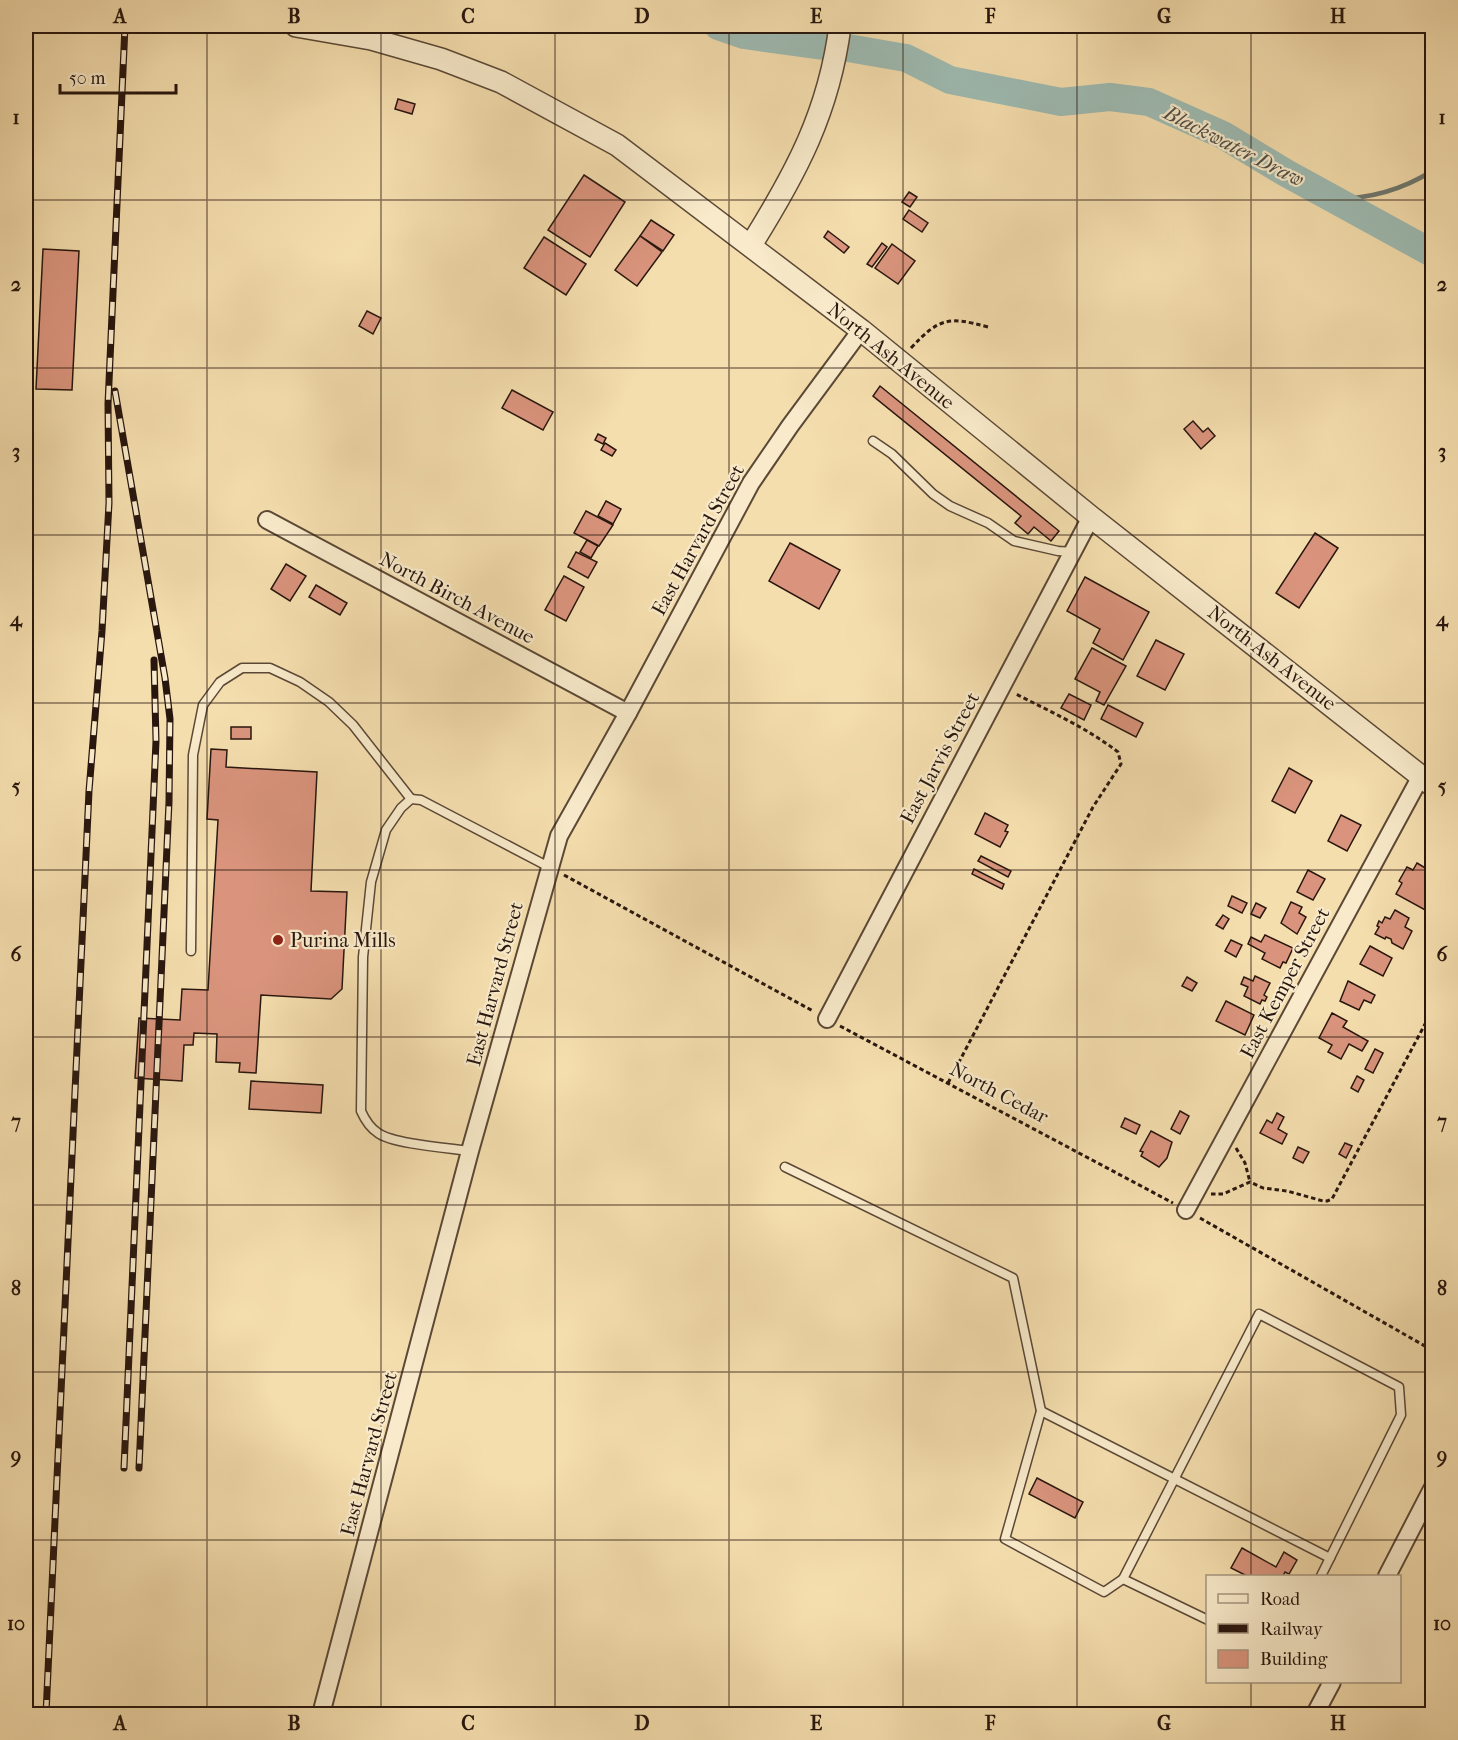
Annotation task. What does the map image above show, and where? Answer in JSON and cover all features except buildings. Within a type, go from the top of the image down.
[{"type":"street","name":"North Ash Avenue","points":[[296,26],[371,39],[441,59],[501,82],[617,145],[861,330],[1090,518],[1427,780]]},
{"type":"street","points":[[751,245],[788,184],[812,135],[826,95],[840,26]]},
{"type":"street","name":"East Harvard Street","points":[[321,1714],[470,1151],[559,836],[628,713],[751,483],[861,330]]},
{"type":"street","name":"East Jarvis Street","points":[[827,1019],[1090,518]]},
{"type":"street","name":"North Birch Avenue","points":[[267,520],[628,713]]},
{"type":"street","name":"East Kemper Street","points":[[1186,1210],[1427,780]]},
{"type":"street","points":[[1388,1575],[1432,1489]]},
{"type":"street","points":[[1315,1714],[1331,1683]]},
{"type":"lane","points":[[873,441],[892,454],[933,494],[950,506],[988,523],[1014,541],[1073,552]]},
{"type":"lane","points":[[191,951],[193,755],[202,705],[220,682],[243,668],[270,668],[300,682],[329,702],[353,725],[411,799],[421,800],[549,867]]},
{"type":"lane","points":[[411,799],[401,808],[386,830],[371,882],[363,957],[361,1111],[366,1123],[379,1134],[393,1139],[470,1151]]},
{"type":"lane","points":[[785,1167],[1013,1278],[1041,1411],[1005,1539],[1104,1592],[1123,1580],[1259,1314],[1399,1387],[1401,1415],[1322,1575]]},
{"type":"lane","points":[[1041,1411],[1330,1558]]},
{"type":"lane","points":[[1123,1580],[1206,1619]]},
{"type":"path","points":[[898,361],[930,328],[949,321],[964,321],[988,327]]},
{"type":"path","points":[[948,1083],[1093,807],[1120,764],[1118,752],[1108,745],[1073,723],[1002,687]]},
{"type":"path","name":"North Cedar","points":[[549,867],[827,1019],[1186,1210],[1432,1350]]},
{"type":"path","points":[[1197,1189],[1213,1195],[1223,1194],[1250,1182],[1263,1188],[1287,1191],[1323,1201],[1328,1202],[1332,1199],[1432,1011]]},
{"type":"path","points":[[1227,1134],[1245,1162],[1250,1182]]},
{"type":"waterway","name":"Blackwater Draw","points":[[718,26],[744,35],[823,46]]},
{"type":"waterway","name":"Blackwater Draw","points":[[848,48],[906,58],[950,80],[1061,102],[1110,97],[1149,102],[1223,135],[1286,173],[1432,253]]},
{"type":"waterway","points":[[1333,199],[1385,192],[1421,178],[1432,171]]},
{"type":"railway","points":[[46,1714],[89,791],[102,631],[109,503],[108,404],[125,26]]},
{"type":"railway","points":[[115,391],[165,678],[170,719],[169,802],[139,1468]]},
{"type":"railway","points":[[124,1468],[156,741],[154,660]]},
{"type":"place","name":"Purina Mills","points":[[278,940]]}]
